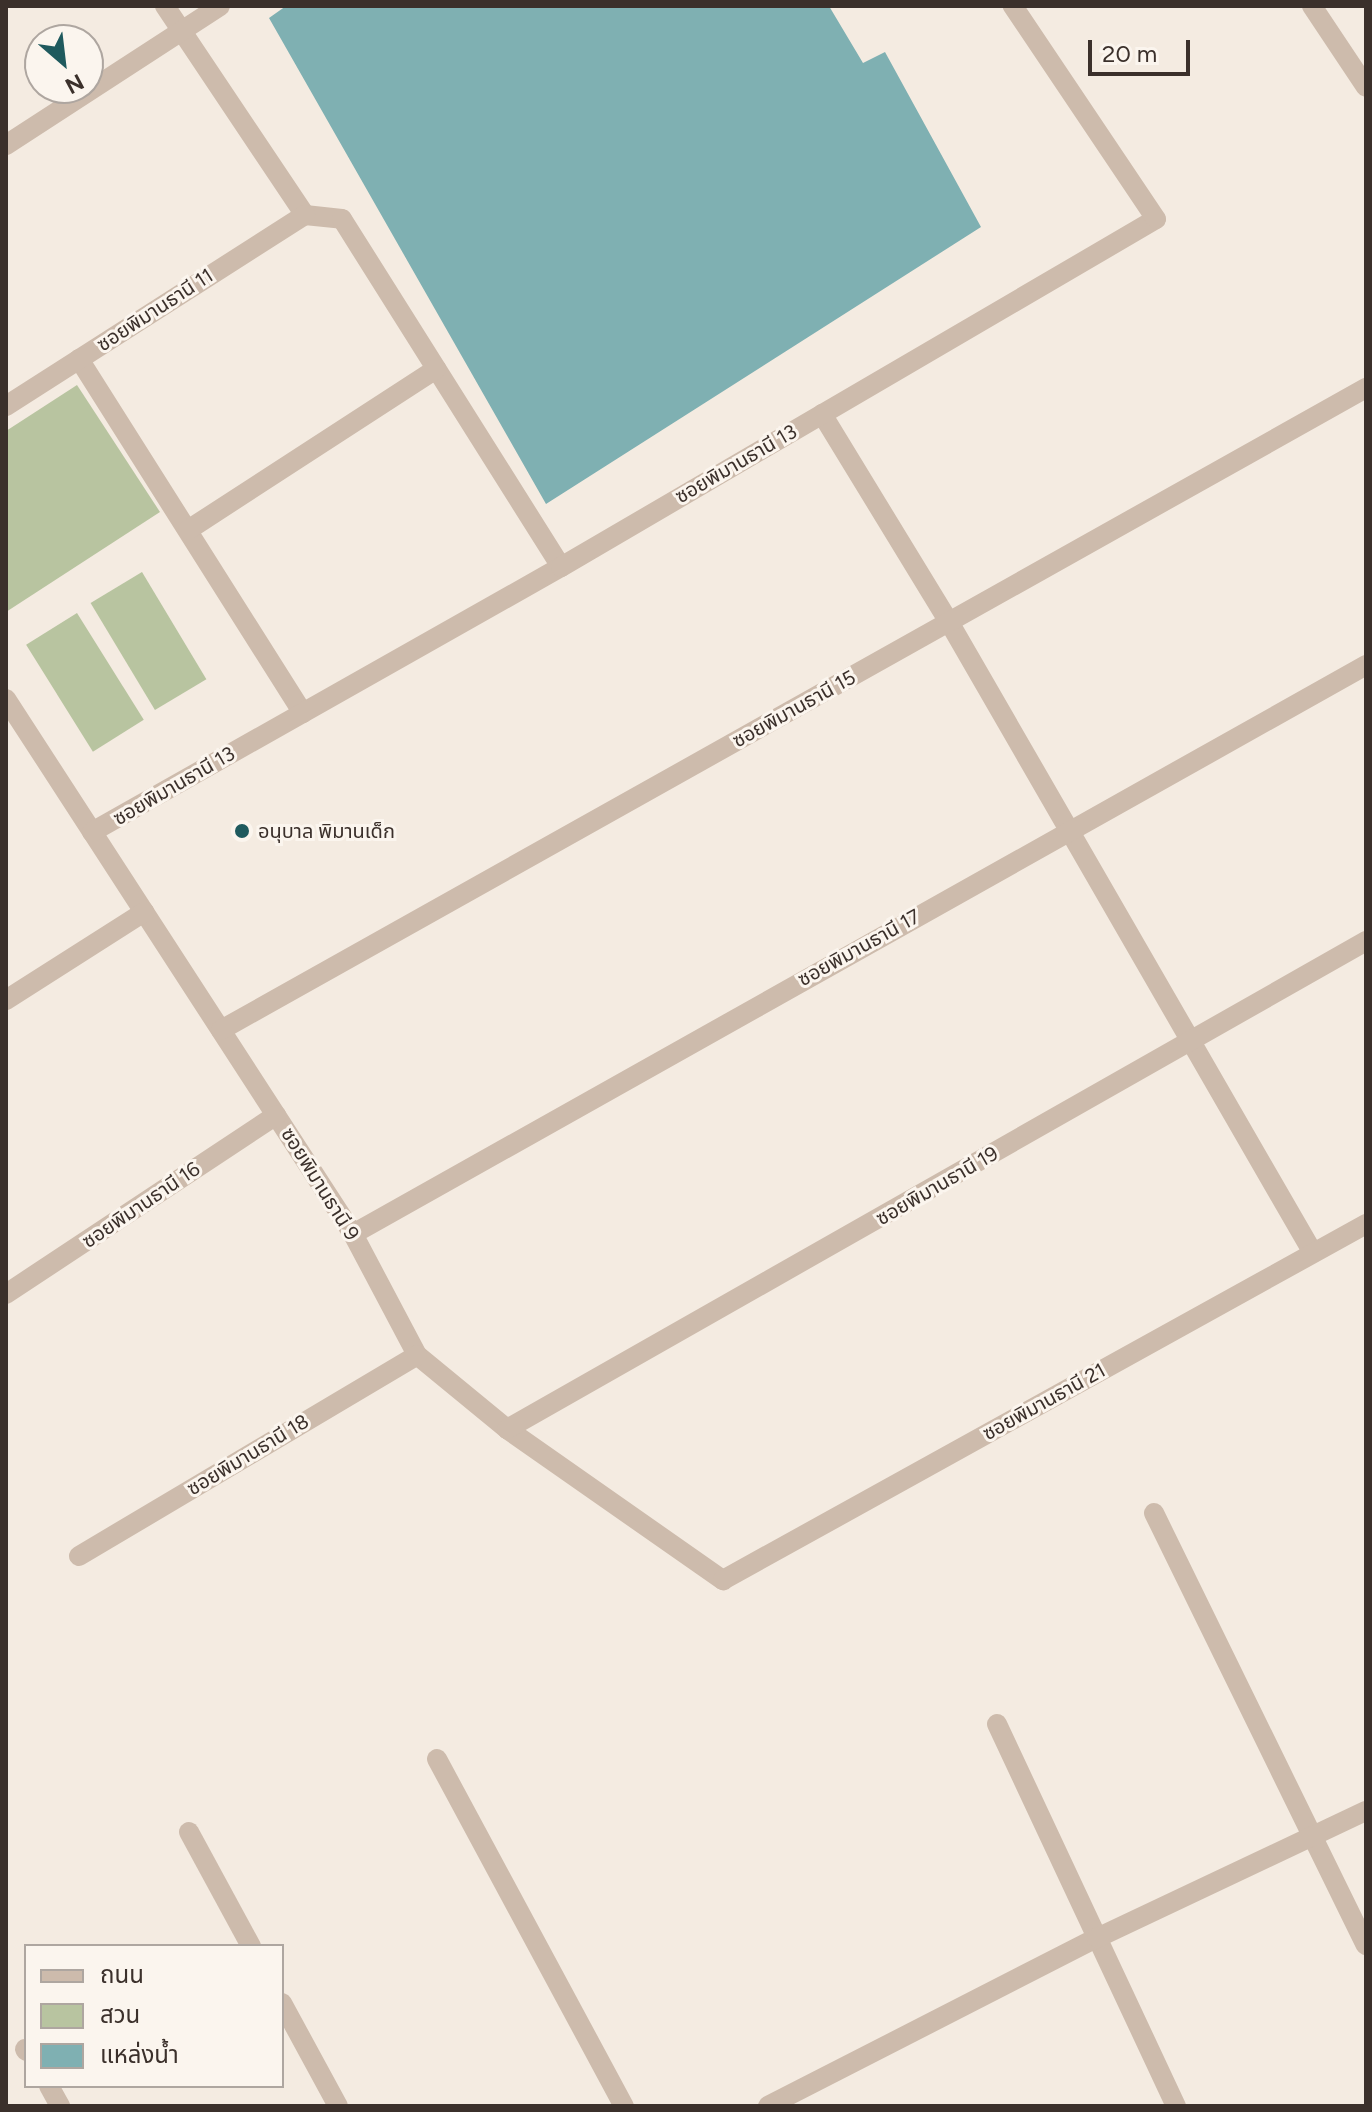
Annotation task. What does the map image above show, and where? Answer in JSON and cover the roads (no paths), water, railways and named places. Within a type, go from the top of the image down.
[{"type":"street","points":[[165,6],[305,215],[342,219],[561,567]]},
{"type":"street","points":[[6,145],[220,6]]},
{"type":"street","name":"ซอยพิมานธานี 13","points":[[92,832],[561,567],[1156,219],[1013,6]]},
{"type":"street","points":[[1312,6],[1366,87]]},
{"type":"street","name":"ซอยพิมานธานี 11","points":[[6,406],[305,215]]},
{"type":"street","points":[[79,359],[303,713]]},
{"type":"street","points":[[188,530],[436,369]]},
{"type":"street","name":"ซอยพิมานธานี 15","points":[[221,1030],[1366,388]]},
{"type":"street","points":[[822,414],[949,622],[1313,1253]]},
{"type":"street","name":"ซอยพิมานธานี 17","points":[[353,1234],[1366,665]]},
{"type":"street","name":"ซอยพิมานธานี 9","points":[[7,704],[353,1234],[417,1355],[507,1429],[723,1580]]},
{"type":"street","points":[[6,1000],[144,912]]},
{"type":"street","name":"ซอยพิมานธานี 19","points":[[507,1429],[1366,941]]},
{"type":"street","name":"ซอยพิมานธานี 16","points":[[6,1294],[276,1115]]},
{"type":"street","name":"ซอยพิมานธานี 21","points":[[723,1580],[1366,1224]]},
{"type":"street","name":"ซอยพิมานธานี 18","points":[[79,1556],[417,1355]]},
{"type":"street","points":[[1154,1513],[1366,1945]]},
{"type":"street","points":[[997,1724],[1176,2106]]},
{"type":"street","points":[[437,1759],[624,2106]]},
{"type":"street","points":[[768,2106],[1097,1938],[1366,1811]]},
{"type":"street","points":[[189,1832],[250,1944]]},
{"type":"street","points":[[284,2007],[338,2106]]},
{"type":"street","points":[[50,2088],[60,2106]]},
{"type":"water","points":[[286,6],[829,6],[863,63],[885,52],[981,227],[546,504],[269,18]]},
{"type":"place","name":"อนุบาล พิมานเด็ก","points":[[242,831]]}]
